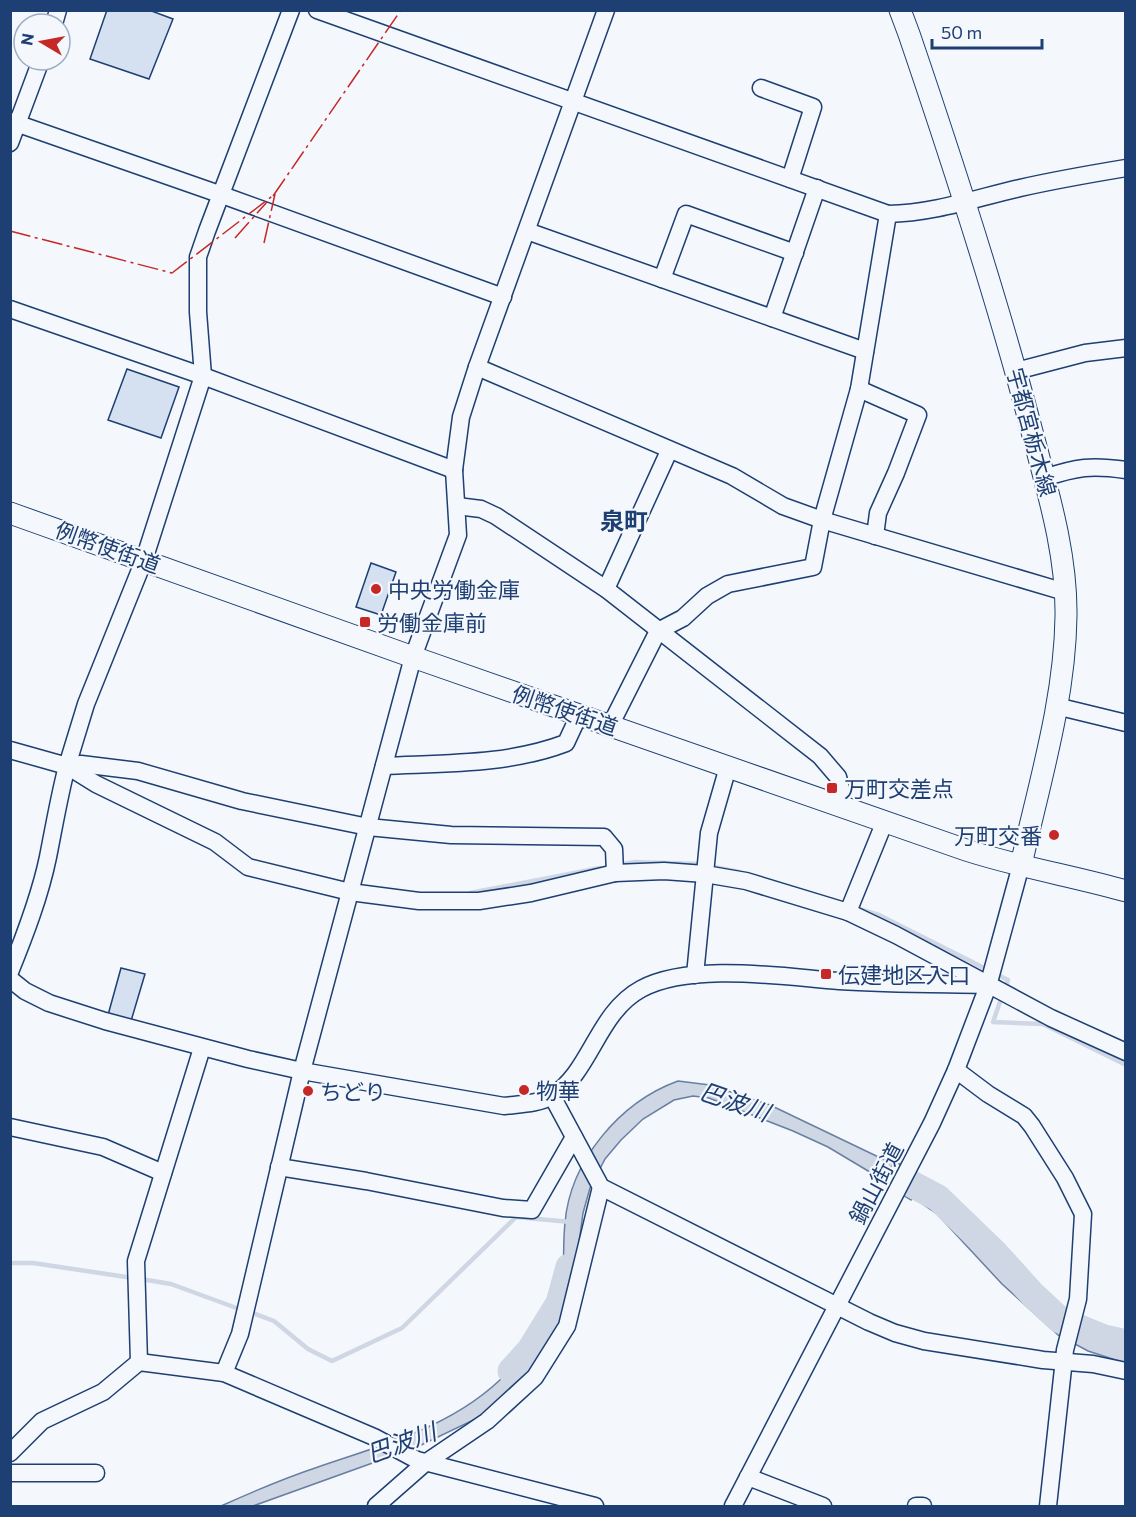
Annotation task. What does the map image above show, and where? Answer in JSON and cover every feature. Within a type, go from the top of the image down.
[{"type":"main road","name":"宇都宮栃木線","points":[[900,10],[966,203],[1016,371],[1044,478],[1062,561],[1066,615],[1063,660],[1056,706],[1021,865]]},
{"type":"main road","name":"例幣使街道","points":[[10,513],[609,726],[974,852],[1125,891]]},
{"type":"street","points":[[10,972],[45,868],[57,805],[86,704],[144,560],[203,376],[198,312],[198,257],[291,10]]},
{"type":"street","points":[[316,10],[888,214],[912,214],[1018,189],[1125,168]]},
{"type":"street","points":[[224,1373],[240,1334],[302,1071],[413,657],[458,535],[454,471],[461,417],[606,10]]},
{"type":"street","points":[[10,143],[14,122],[36,72]]},
{"type":"street","points":[[761,88],[813,107],[790,178]]},
{"type":"street","points":[[14,122],[503,297]]},
{"type":"street","points":[[772,318],[817,188]]},
{"type":"street","points":[[662,279],[686,214],[795,253]]},
{"type":"street","points":[[609,726],[658,631],[683,618],[707,596],[728,585],[813,567],[822,520],[859,389],[888,214]]},
{"type":"street","points":[[527,231],[866,351]]},
{"type":"street","points":[[10,309],[203,376],[454,471]]},
{"type":"street","points":[[1016,371],[1085,353],[1125,348]]},
{"type":"street","points":[[477,367],[732,476],[783,506],[822,520],[1065,592]]},
{"type":"street","points":[[859,389],[918,415],[878,513],[875,536]]},
{"type":"street","points":[[606,589],[669,450]]},
{"type":"street","points":[[1044,478],[1073,468],[1101,467],[1125,470]]},
{"type":"street","points":[[457,506],[482,509],[496,516],[606,589],[758,706],[820,756],[838,777],[842,792],[841,805]]},
{"type":"street","points":[[1056,706],[1125,723]]},
{"type":"street","points":[[384,766],[490,762],[544,751],[566,743],[579,715]]},
{"type":"street","points":[[10,750],[67,766],[96,784],[215,842],[248,867],[350,892],[419,901],[479,901],[531,893],[615,873],[664,871],[705,874],[746,881],[848,912],[896,934],[988,986],[1051,1018],[1125,1052]]},
{"type":"street","points":[[67,766],[81,764],[138,771],[242,801],[368,827],[451,835],[604,837],[614,849],[615,873]]},
{"type":"street","points":[[694,975],[709,833],[728,767]]},
{"type":"street","points":[[848,912],[885,821]]},
{"type":"street","name":"鍋山街道","points":[[733,1506],[910,1167],[956,1070],[988,986],[1021,865]]},
{"type":"street","points":[[10,979],[25,991],[49,1003],[202,1048],[302,1071],[504,1106],[530,1103],[552,1096],[571,1079],[608,1019],[623,1002],[640,989],[656,982],[694,975],[747,974],[840,981],[988,986]]},
{"type":"street","points":[[139,1362],[136,1261],[202,1048]]},
{"type":"street","points":[[956,1070],[988,1094],[1024,1116],[1065,1178],[1083,1214],[1078,1299],[1065,1356],[1048,1506]]},
{"type":"street","points":[[552,1096],[599,1184],[838,1306],[895,1333],[924,1341],[1065,1356],[1125,1371]]},
{"type":"street","points":[[10,1127],[102,1147],[163,1173]]},
{"type":"street","points":[[279,1167],[366,1181],[503,1208],[532,1210],[578,1144]]},
{"type":"street","points":[[376,1506],[421,1462],[487,1421],[535,1377],[567,1326],[599,1184]]},
{"type":"street","points":[[10,1453],[42,1421],[103,1392],[139,1362],[224,1373],[374,1437],[421,1462],[595,1506]]},
{"type":"street","points":[[10,1473],[96,1473]]},
{"type":"street","points":[[748,1477],[823,1506]]},
{"type":"street","points":[[916,1506],[923,1506]]},
{"type":"water","points":[[678,1081],[710,1085],[770,1105],[928,1183],[938,1199],[1064,1323],[1091,1338],[1125,1349],[1125,1363],[1088,1351],[1058,1335],[1002,1284],[937,1214],[915,1199],[828,1147],[709,1098],[693,1096],[674,1100],[643,1119],[605,1159],[590,1188],[583,1213],[572,1295],[547,1354],[484,1415],[417,1447],[253,1506],[221,1506],[293,1476],[394,1441],[442,1420],[465,1407],[507,1373],[543,1335],[558,1309],[562,1289],[564,1233],[569,1200],[588,1156],[618,1119],[637,1103]]},
{"type":"pier","points":[[894,1161],[923,1177],[911,1200],[883,1183]]},
{"type":"building","points":[[107,10],[149,10],[173,19],[149,79],[90,59]]},
{"type":"building","points":[[127,369],[179,387],[161,438],[108,420]]},
{"type":"building","name":"中央労働金庫","points":[[371,563],[396,572],[381,615],[356,607]]},
{"type":"building","points":[[121,968],[145,974],[131,1021],[108,1015]]},
{"type":"waterway","points":[[617,865],[635,862],[701,864]]},
{"type":"waterway","points":[[709,866],[739,872]]},
{"type":"waterway","points":[[470,893],[600,868]]},
{"type":"waterway","points":[[859,909],[879,915],[1008,980],[1005,989]]},
{"type":"waterway","points":[[1002,996],[993,1022],[1043,1024],[1126,1065]]},
{"type":"waterway","name":"巴波川","points":[[906,1181],[938,1198],[1060,1320],[1104,1338],[1126,1343]]},
{"type":"waterway","points":[[250,1312],[274,1321],[308,1349],[332,1361],[402,1328],[516,1217],[571,1222]]},
{"type":"waterway","points":[[10,1263],[33,1263],[133,1278]]},
{"type":"waterway","name":"巴波川","points":[[511,1371],[530,1350],[559,1303],[569,1267]]},
{"type":"waterway","points":[[141,1279],[171,1284],[242,1310]]},
{"type":"power","points":[[273,196],[401,10]]},
{"type":"power","points":[[10,231],[172,273],[275,194]]},
{"type":"power","points":[[264,243],[275,194]]},
{"type":"power","points":[[235,238],[267,202]]},
{"type":"place","name":"中央労働金庫","points":[[376,589]]},
{"type":"place","name":"労働金庫前","points":[[365,622]]},
{"type":"place","name":"万町交差点","points":[[832,788]]},
{"type":"place","name":"万町交番","points":[[1054,835]]},
{"type":"place","name":"伝建地区入口","points":[[826,974]]},
{"type":"place","name":"物華","points":[[524,1090]]},
{"type":"place","name":"ちどり","points":[[308,1091]]},
{"type":"district","name":"泉町","points":[[624,520]]}]
